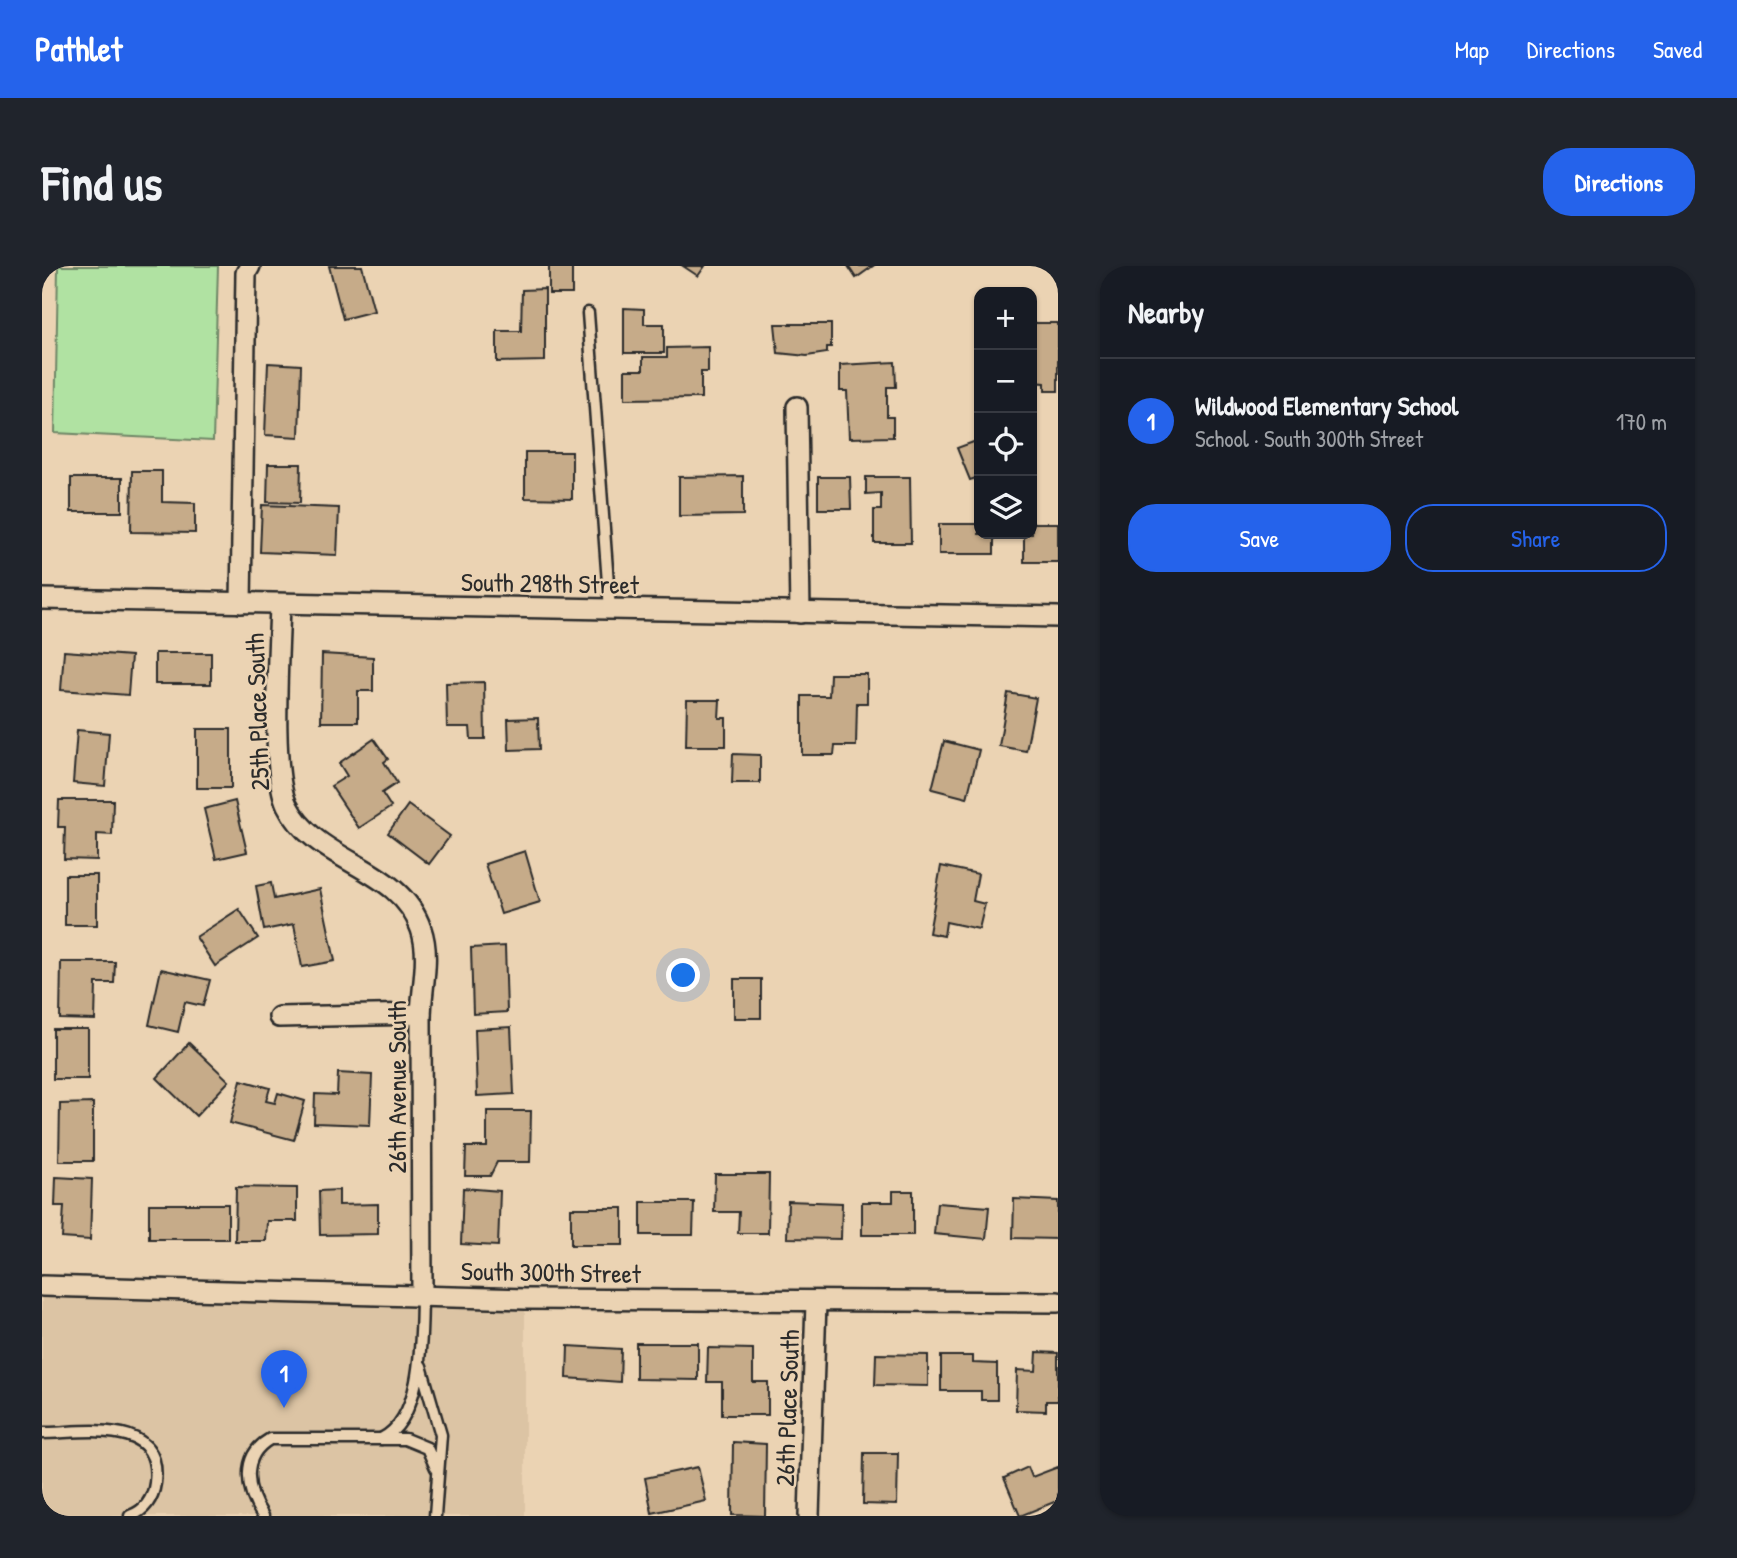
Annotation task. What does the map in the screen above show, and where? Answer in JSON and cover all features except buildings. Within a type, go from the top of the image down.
[{"type":"street","name":"25th Place South","points":[[241,603],[246,273],[250,266]]},
{"type":"street","points":[[797,408],[800,613]]},
{"type":"street","name":"South 298th Street","points":[[42,599],[1058,617]]},
{"type":"street","name":"25th Place South","points":[[280,604],[280,771],[287,805],[298,820],[329,849],[395,889]]},
{"type":"street","name":"26th Avenue South","points":[[395,889],[412,909],[422,932],[425,964],[421,1014],[422,1295]]},
{"type":"street","points":[[279,1017],[421,1014]]},
{"type":"street","name":"South 300th Street","points":[[42,1286],[817,1302],[1058,1303]]},
{"type":"street","name":"26th Place South","points":[[810,1516],[817,1302]]},
{"type":"lane","points":[[588,313],[610,610]]},
{"type":"lane","points":[[380,1439],[395,1429],[413,1392],[420,1363],[422,1295]]},
{"type":"lane","points":[[420,1363],[439,1424],[435,1516]]},
{"type":"lane","points":[[42,1427],[53,1433]]},
{"type":"lane","points":[[42,1433],[114,1432],[132,1435],[143,1442],[154,1459],[155,1486],[145,1507],[130,1516]]},
{"type":"lane","points":[[263,1516],[252,1498],[249,1465],[260,1444],[280,1438],[415,1442],[427,1448],[436,1468]]},
{"type":"shaded area","points":[[42,1286],[525,1299],[525,1516],[42,1516]]},
{"type":"green space","points":[[58,266],[218,266],[213,441],[55,433]]},
{"type":"place","name":"Wildwood Elementary School","points":[[284,1408]]}]
